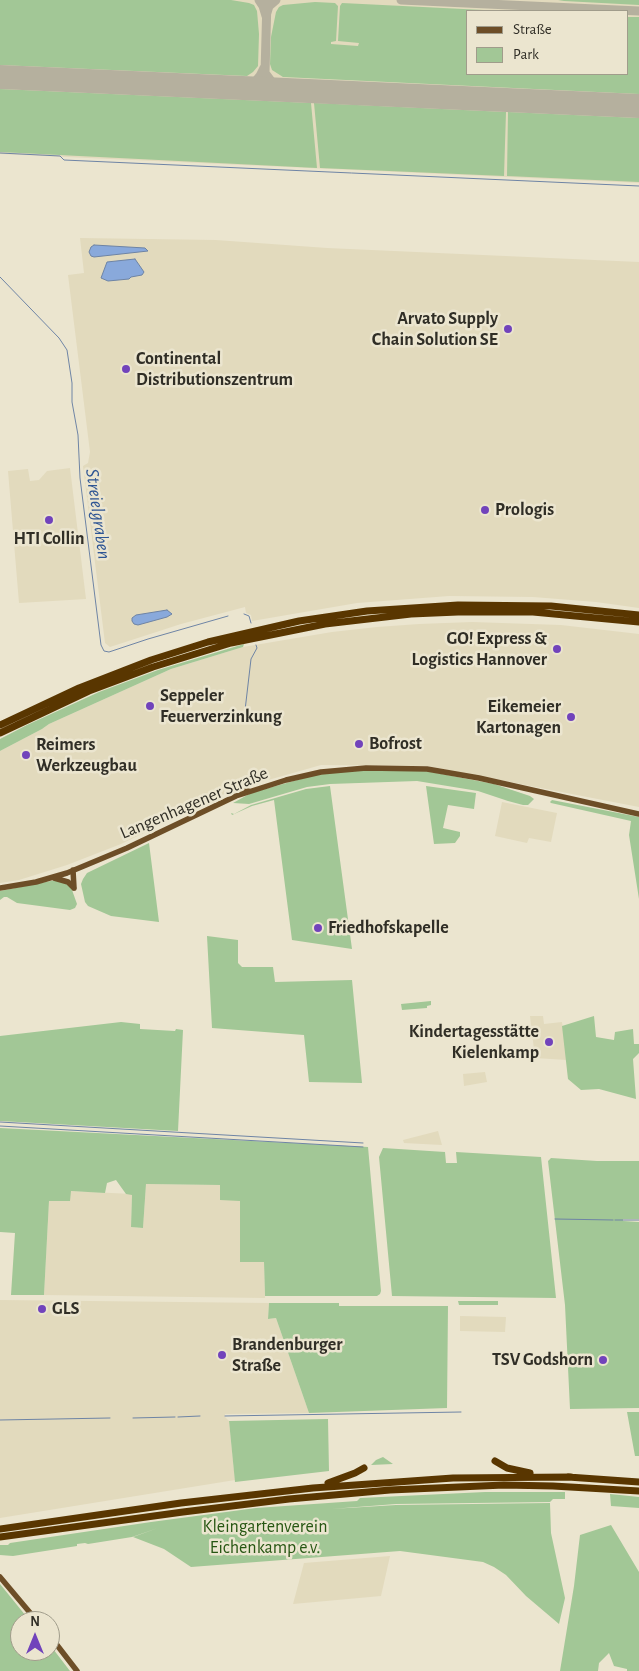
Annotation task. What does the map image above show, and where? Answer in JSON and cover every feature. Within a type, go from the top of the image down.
[{"type":"highway","points":[[0,725],[79,688],[151,660],[224,638],[299,621],[367,611],[458,605],[551,606],[639,615]]},
{"type":"highway","points":[[0,733],[89,691],[170,661],[245,640],[325,624],[411,614],[458,612],[542,613],[639,622]]},
{"type":"highway","points":[[495,1461],[507,1468],[526,1473],[639,1482]]},
{"type":"highway","points":[[313,1488],[337,1481],[364,1468]]},
{"type":"highway","points":[[0,1529],[181,1503],[313,1488],[453,1478],[571,1477]]},
{"type":"highway","points":[[0,1538],[183,1512],[289,1499],[390,1490],[504,1485],[639,1491]]},
{"type":"main road","name":"Langenhagener Straße","points":[[0,888],[52,877],[70,871],[108,856],[250,791],[321,772],[366,768],[428,769],[479,778],[639,814]]},
{"type":"main road","points":[[232,783],[241,790],[250,791]]},
{"type":"main road","points":[[52,877],[68,882],[71,885],[70,871]]},
{"type":"main road","points":[[0,1577],[29,1611]]},
{"type":"main road","points":[[60,1649],[77,1671]]},
{"type":"shaded area","points":[[0,0],[639,0],[639,183],[0,154]]},
{"type":"shaded area","points":[[80,238],[216,240],[327,248],[639,262],[639,608],[596,602],[533,597],[449,596],[357,603],[252,621],[251,615],[246,613],[245,607],[181,624],[110,647],[105,643],[83,466],[88,463],[90,452],[68,275],[84,273]]},
{"type":"shaded area","points":[[70,468],[86,599],[19,603],[8,471],[28,469],[30,481],[39,480],[47,471]]},
{"type":"shaded area","points":[[472,622],[561,625],[639,634],[639,807],[427,766],[321,765],[233,790],[121,844],[67,865],[19,880],[0,883],[0,751],[49,724],[171,669],[243,647],[332,632],[377,627]]},
{"type":"shaded area","points":[[502,802],[557,813],[551,842],[529,838],[527,843],[495,836]]},
{"type":"shaded area","name":"Kindertagesstätte Kielenkamp","points":[[530,1016],[543,1016],[544,1024],[562,1022],[567,1060],[535,1058]]},
{"type":"shaded area","points":[[485,1072],[487,1082],[464,1086],[463,1074]]},
{"type":"shaded area","points":[[438,1131],[442,1145],[404,1143],[403,1140]]},
{"type":"shaded area","points":[[146,1184],[220,1185],[240,1201],[240,1262],[264,1262],[265,1298],[44,1295],[49,1201],[70,1191],[132,1194],[131,1227],[143,1228]]},
{"type":"shaded area","points":[[0,1300],[269,1303],[268,1319],[276,1318],[309,1413],[225,1414],[229,1421],[235,1480],[0,1518]]},
{"type":"shaded area","points":[[460,1316],[506,1317],[505,1332],[460,1331]]},
{"type":"shaded area","points":[[390,1556],[381,1596],[293,1604],[304,1563]]},
{"type":"green space","points":[[0,0],[231,0],[249,3],[254,5],[257,11],[259,34],[258,66],[247,76],[0,65]]},
{"type":"green space","points":[[558,0],[639,0],[639,5],[564,1]]},
{"type":"green space","points":[[315,2],[335,3],[338,6],[336,41],[331,42],[331,44],[358,46],[359,43],[338,41],[340,6],[342,3],[484,10],[466,10],[466,75],[629,75],[629,17],[639,17],[639,94],[283,77],[272,70],[270,64],[271,37],[276,12],[283,5]]},
{"type":"green space","points":[[0,89],[311,103],[317,168],[0,152]]},
{"type":"green space","points":[[314,103],[506,112],[504,176],[320,168]]},
{"type":"green space","points":[[508,112],[639,118],[639,182],[507,176]]},
{"type":"green space","points":[[244,644],[243,647],[171,669],[49,724],[0,751],[0,739],[99,692],[158,670]]},
{"type":"green space","points":[[366,769],[426,771],[494,784],[534,799],[528,805],[523,805],[478,791],[417,781],[330,784],[307,787],[249,804],[233,803],[251,793],[322,773]]},
{"type":"green space","points":[[330,786],[352,949],[292,940],[274,800],[252,806],[232,815],[231,813],[234,814],[251,805],[306,789]]},
{"type":"green space","points":[[426,786],[476,793],[474,809],[448,805],[443,828],[460,832],[460,836],[455,843],[434,844]]},
{"type":"green space","points":[[552,800],[639,817],[639,899],[629,835],[631,821],[551,803]]},
{"type":"green space","points":[[149,843],[159,922],[111,916],[88,906],[85,902],[81,884],[87,873]]},
{"type":"green space","points":[[56,880],[68,884],[77,904],[75,908],[70,910],[17,903],[7,897],[0,900],[0,891]]},
{"type":"green space","points":[[207,936],[238,940],[238,963],[242,967],[273,967],[275,982],[352,980],[362,1083],[309,1082],[304,1035],[212,1028]]},
{"type":"green space","points":[[431,1001],[431,1005],[427,1006],[427,1008],[402,1010],[401,1004]]},
{"type":"green space","points":[[594,1016],[596,1037],[614,1040],[615,1032],[633,1029],[634,1044],[639,1044],[639,1053],[633,1059],[636,1099],[599,1089],[581,1090],[568,1079],[562,1026]]},
{"type":"green space","points":[[121,1022],[140,1024],[140,1029],[183,1030],[178,1131],[0,1121],[0,1036]]},
{"type":"green space","points":[[0,1128],[368,1147],[380,1294],[377,1296],[265,1296],[264,1262],[240,1262],[240,1201],[220,1200],[220,1185],[146,1184],[143,1228],[131,1227],[132,1195],[126,1194],[116,1180],[107,1183],[105,1193],[71,1191],[70,1201],[49,1201],[44,1295],[11,1295],[15,1233],[0,1232]]},
{"type":"green space","points":[[383,1148],[445,1152],[446,1163],[457,1163],[456,1152],[541,1157],[556,1298],[392,1296],[379,1157]]},
{"type":"green space","points":[[551,1158],[639,1161],[639,1219],[623,1219],[623,1221],[639,1222],[639,1408],[570,1409],[565,1305],[548,1161]]},
{"type":"green space","points":[[458,1301],[498,1301],[498,1305],[459,1305]]},
{"type":"green space","points":[[269,1303],[339,1303],[339,1306],[448,1306],[447,1408],[309,1413],[276,1318],[268,1319]]},
{"type":"green space","points":[[627,1412],[639,1412],[639,1456],[635,1456]]},
{"type":"green space","points":[[328,1419],[329,1471],[235,1482],[229,1421]]},
{"type":"green space","points":[[383,1457],[393,1464],[371,1465],[376,1460]]},
{"type":"green space","name":"Kleingartenverein Eichenkamp e.v.","points":[[485,1492],[565,1492],[565,1499],[553,1499],[550,1502],[396,1504],[331,1509],[396,1505],[550,1503],[551,1533],[565,1598],[559,1624],[526,1596],[506,1575],[494,1567],[483,1562],[400,1551],[191,1567],[164,1549],[133,1537],[158,1528],[132,1537],[77,1544],[77,1546],[13,1556],[0,1555],[0,1545],[8,1545],[10,1543],[256,1508],[357,1501],[360,1498]]},
{"type":"green space","points":[[610,1494],[639,1497],[639,1508],[611,1506]]},
{"type":"green space","points":[[611,1525],[639,1572],[639,1671],[627,1671],[627,1669],[614,1666],[609,1653],[599,1663],[598,1671],[560,1671],[580,1535]]},
{"type":"green space","points":[[0,1584],[22,1611],[10,1611],[10,1661],[60,1661],[60,1658],[70,1671],[0,1671]]},
{"type":"water","points":[[94,245],[145,248],[148,251],[94,257],[89,252]]},
{"type":"water","points":[[135,259],[144,272],[142,275],[129,279],[108,281],[101,278],[107,262]]},
{"type":"water","points":[[167,610],[172,614],[167,617],[138,625],[132,621],[132,618],[136,615]]},
{"type":"waterway","points":[[0,153],[60,156],[64,160],[639,186]]},
{"type":"waterway","name":"Streielgraben","points":[[0,277],[59,338],[67,350],[72,383],[72,402],[78,435],[80,478],[101,645],[104,651],[109,652],[228,616]]},
{"type":"waterway","name":"Streielgraben","points":[[244,614],[249,616],[251,623]]},
{"type":"waterway","name":"Streielgraben","points":[[244,719],[251,659],[257,648],[256,645]]},
{"type":"waterway","points":[[0,1122],[363,1143]]},
{"type":"waterway","points":[[0,1126],[363,1147]]},
{"type":"waterway","points":[[555,1219],[613,1220]]},
{"type":"waterway","points":[[615,1220],[639,1220]]},
{"type":"waterway","points":[[225,1416],[461,1412]]},
{"type":"waterway","points":[[178,1417],[200,1416]]},
{"type":"waterway","points":[[133,1418],[175,1417]]},
{"type":"waterway","points":[[0,1420],[110,1418]]},
{"type":"taxiway","points":[[259,0],[266,16],[269,6],[276,0]]},
{"type":"taxiway","points":[[267,0],[265,73],[274,85],[282,89],[291,90]]},
{"type":"taxiway","points":[[401,0],[617,10]]},
{"type":"taxiway","points":[[629,11],[639,11]]},
{"type":"taxiway","points":[[238,88],[255,82],[264,68]]},
{"type":"runway","points":[[0,77],[639,106]]},
{"type":"place","name":"Arvato Supply Chain Solution SE","points":[[508,329]]},
{"type":"place","name":"Continental Distributionszentrum","points":[[126,369]]},
{"type":"place","name":"Prologis","points":[[485,510]]},
{"type":"place","name":"HTI Collin","points":[[49,520]]},
{"type":"place","name":"GO! Express & Logistics Hannover","points":[[557,649]]},
{"type":"place","name":"Seppeler Feuerverzinkung","points":[[150,706]]},
{"type":"place","name":"Eikemeier Kartonagen","points":[[571,717]]},
{"type":"place","name":"Bofrost","points":[[359,744]]},
{"type":"place","name":"Reimers Werkzeugbau","points":[[26,755]]},
{"type":"place","name":"Friedhofskapelle","points":[[318,928]]},
{"type":"place","name":"Kindertagesstätte Kielenkamp","points":[[549,1042]]},
{"type":"place","name":"GLS","points":[[42,1309]]},
{"type":"place","name":"Brandenburger Straße","points":[[222,1355]]},
{"type":"place","name":"TSV Godshorn","points":[[603,1360]]}]
